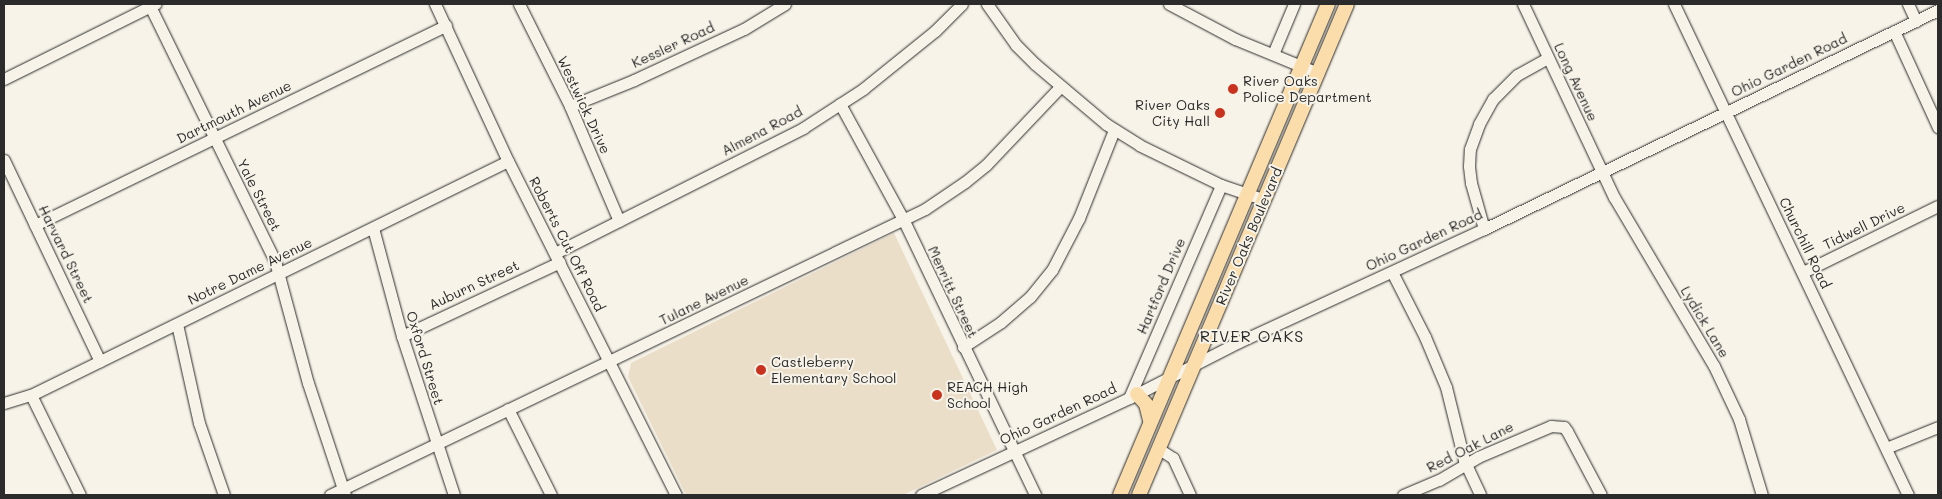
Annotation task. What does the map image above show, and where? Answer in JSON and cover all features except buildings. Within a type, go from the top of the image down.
[{"type":"main road","name":"River Oaks Boulevard","points":[[1120,495],[1245,195],[1328,4]]},
{"type":"main road","name":"River Oaks Boulevard","points":[[1139,495],[1347,4]]},
{"type":"main road","points":[[1204,341],[1196,344],[1192,340],[1192,334],[1213,288],[1209,280]]},
{"type":"main road","points":[[1157,453],[1151,449],[1168,406],[1168,402],[1161,395]]},
{"type":"main road","points":[[1133,396],[1146,404],[1150,420]]},
{"type":"street","name":"Roberts Cut Off Road","points":[[435,4],[508,161],[676,495]]},
{"type":"street","name":"Westwick Drive","points":[[519,4],[570,106],[619,221]]},
{"type":"street","name":"Kessler Road","points":[[570,106],[634,80],[744,29],[785,4]]},
{"type":"street","name":"Almena Road","points":[[558,258],[619,221],[803,128],[840,104],[935,31],[962,4]]},
{"type":"street","points":[[987,4],[1016,45],[1060,86],[1114,130],[1139,145],[1221,185],[1245,195],[1264,200]]},
{"type":"street","points":[[1170,4],[1235,39],[1318,72]]},
{"type":"street","points":[[1273,54],[1294,4]]},
{"type":"street","name":"Long Avenue","points":[[1523,4],[1602,172]]},
{"type":"street","name":"Churchill Road","points":[[1674,4],[1908,495]]},
{"type":"street","points":[[1908,4],[1916,21]]},
{"type":"street","points":[[4,79],[151,5]]},
{"type":"street","name":"Yale Street","points":[[151,5],[280,273],[308,383],[344,492]]},
{"type":"street","name":"Ohio Garden Road","points":[[921,495],[1133,396],[1239,342],[1484,229],[1938,10]]},
{"type":"street","name":"Dartmouth Avenue","points":[[35,225],[446,25]]},
{"type":"street","points":[[1894,31],[1938,127]]},
{"type":"street","points":[[1484,229],[1471,183],[1469,166],[1470,148],[1479,124],[1493,99],[1517,75],[1548,58]]},
{"type":"street","name":"Tulane Avenue","points":[[330,495],[344,492],[508,409],[904,221],[965,182],[986,165],[1060,86]]},
{"type":"street","name":"Merritt Street","points":[[840,104],[904,221],[963,348],[1035,495]]},
{"type":"street","points":[[963,348],[1002,322],[1030,297],[1052,270],[1079,218],[1114,130]]},
{"type":"street","name":"Harvard Street","points":[[4,160],[100,361]]},
{"type":"street","name":"Notre Dame Avenue","points":[[4,403],[31,395],[508,161]]},
{"type":"street","name":"Lydick Lane","points":[[1602,172],[1652,264],[1694,329],[1714,366],[1739,419],[1762,495]]},
{"type":"street","name":"Hartford Drive","points":[[1133,396],[1221,185]]},
{"type":"street","name":"Tidwell Drive","points":[[1802,272],[1938,206]]},
{"type":"street","name":"Oxford Street","points":[[372,228],[402,336],[436,445],[454,495]]},
{"type":"street","name":"Auburn Street","points":[[402,336],[558,258]]},
{"type":"street","points":[[1392,272],[1425,337],[1446,387],[1466,464],[1480,495]]},
{"type":"street","points":[[177,324],[199,424],[224,495]]},
{"type":"street","points":[[31,395],[80,495]]},
{"type":"street","points":[[508,409],[551,495]]},
{"type":"street","name":"Red Oak Lane","points":[[1403,495],[1439,480],[1466,464],[1542,428],[1564,427],[1601,495]]},
{"type":"street","points":[[1886,448],[1938,427]]},
{"type":"street","points":[[1157,453],[1173,458],[1190,495]]},
{"type":"shaded area","name":"Castleberry Elementary School","points":[[894,233],[997,450],[903,495],[686,495],[628,377],[631,363]]},
{"type":"place","name":"River Oaks Police Department","points":[[1233,89]]},
{"type":"place","name":"River Oaks City Hall","points":[[1220,113]]},
{"type":"place","name":"Castleberry Elementary School","points":[[761,370]]},
{"type":"place","name":"REACH High School","points":[[937,395]]},
{"type":"district","name":"RIVER OAKS","points":[[1252,336]]}]
